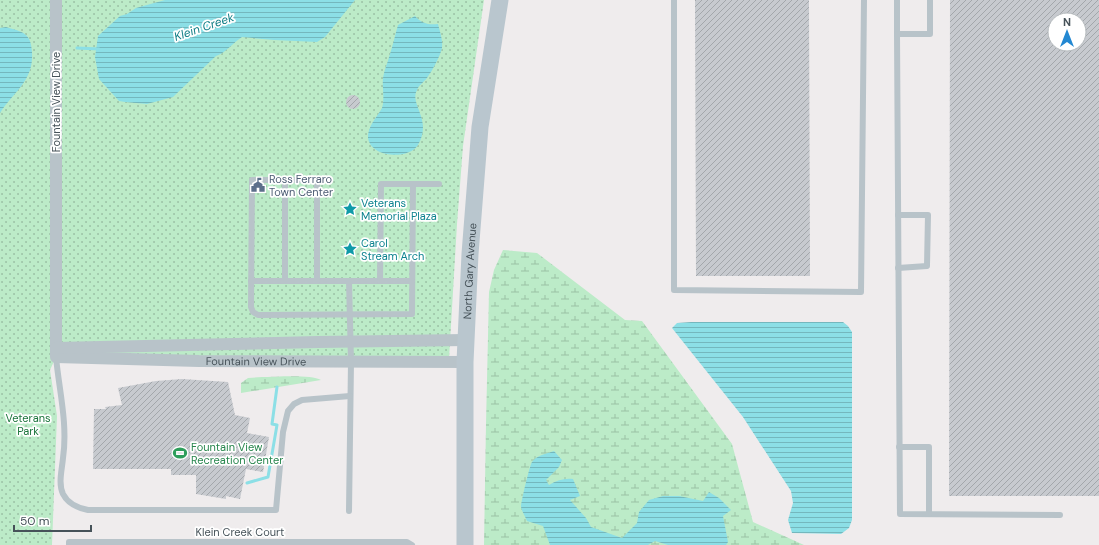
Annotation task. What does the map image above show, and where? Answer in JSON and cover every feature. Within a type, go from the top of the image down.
[{"type":"street","name":"Fountain View Drive","points":[[56,0],[56,352]]},
{"type":"street","name":"North Gary Avenue","points":[[464,545],[465,362],[470,254],[480,127],[500,0]]},
{"type":"street","name":"Fountain View Drive","points":[[56,352],[351,342],[466,340]]},
{"type":"street","name":"Fountain View Drive","points":[[56,352],[199,361],[465,362]]},
{"type":"lane","points":[[674,0],[674,290],[861,292],[864,0]]},
{"type":"lane","points":[[897,0],[900,514],[1060,515]]},
{"type":"lane","points":[[897,34],[930,34],[930,0]]},
{"type":"lane","points":[[317,281],[317,180],[252,180],[251,307],[253,312],[258,315],[412,314],[413,184]]},
{"type":"lane","points":[[285,180],[285,281]]},
{"type":"lane","points":[[380,281],[381,184],[439,184]]},
{"type":"lane","points":[[898,215],[928,215],[927,266],[898,268]]},
{"type":"lane","points":[[251,281],[412,281]]},
{"type":"lane","points":[[349,281],[351,342],[350,511]]},
{"type":"lane","points":[[56,352],[65,437],[60,478],[61,487],[64,495],[77,508],[88,510],[276,510],[283,432],[288,411],[294,404],[302,400],[350,396]]},
{"type":"lane","points":[[899,447],[929,447],[929,514]]},
{"type":"lane","name":"Klein Creek Court","points":[[69,545],[69,542],[222,544],[407,542],[412,545]]},
{"type":"green space","name":"Ross Ferraro Town Center","points":[[0,0],[484,0],[463,146],[449,359],[56,357],[50,370],[57,416],[52,545],[0,545]]},
{"type":"green space","points":[[503,250],[537,253],[625,320],[642,321],[732,444],[753,522],[804,545],[484,545],[489,292],[494,270]]},
{"type":"green space","points":[[301,376],[321,380],[241,393],[241,383],[248,378]]},
{"type":"water","points":[[165,0],[355,0],[325,37],[317,42],[242,37],[216,56],[173,97],[147,104],[119,101],[99,79],[95,57],[98,36],[120,16],[127,14],[136,8]]},
{"type":"water","points":[[415,16],[420,21],[438,24],[442,39],[442,48],[440,56],[427,78],[418,88],[415,95],[423,128],[422,136],[418,145],[407,153],[391,155],[376,150],[371,145],[368,134],[382,108],[384,75],[398,25]]},
{"type":"water","points":[[6,27],[17,30],[28,37],[32,52],[32,62],[30,71],[22,85],[0,113],[0,28]]},
{"type":"water","points":[[843,322],[848,326],[852,332],[852,520],[849,528],[841,534],[792,533],[788,520],[793,503],[791,491],[743,417],[672,328],[677,323]]},
{"type":"water","points":[[554,451],[562,460],[559,467],[546,480],[549,485],[561,480],[573,479],[580,496],[570,500],[586,518],[591,527],[622,538],[637,523],[639,512],[649,500],[663,496],[679,496],[703,501],[709,492],[719,498],[731,510],[723,516],[728,542],[726,545],[668,545],[655,541],[648,545],[550,545],[543,526],[527,521],[521,506],[529,469],[532,462],[539,456]]},
{"type":"building","points":[[695,0],[809,0],[810,276],[696,276]]},
{"type":"building","points":[[950,0],[1099,0],[1099,496],[949,496]]},
{"type":"building","points":[[353,95],[358,97],[360,102],[358,107],[353,109],[348,107],[346,102],[348,97]]},
{"type":"building","name":"Fountain View Recreation Center","points":[[182,379],[228,382],[235,415],[250,418],[247,433],[269,437],[263,472],[246,469],[240,499],[226,496],[226,499],[196,494],[196,475],[171,475],[171,469],[93,469],[94,409],[106,409],[105,407],[122,405],[118,388],[156,381]]},
{"type":"waterway","name":"Klein Creek","points":[[77,48],[99,49]]},
{"type":"waterway","points":[[247,483],[268,477],[277,425],[272,424],[277,387]]},
{"type":"place","name":"Ross Ferraro Town Center","points":[[258,185]]},
{"type":"place","name":"Veterans Memorial Plaza","points":[[350,209]]},
{"type":"place","name":"Carol Stream Arch","points":[[350,249]]},
{"type":"place","name":"Fountain View Recreation Center","points":[[180,453]]},
{"type":"park label","name":"Veterans Park","points":[[28,424]]}]
